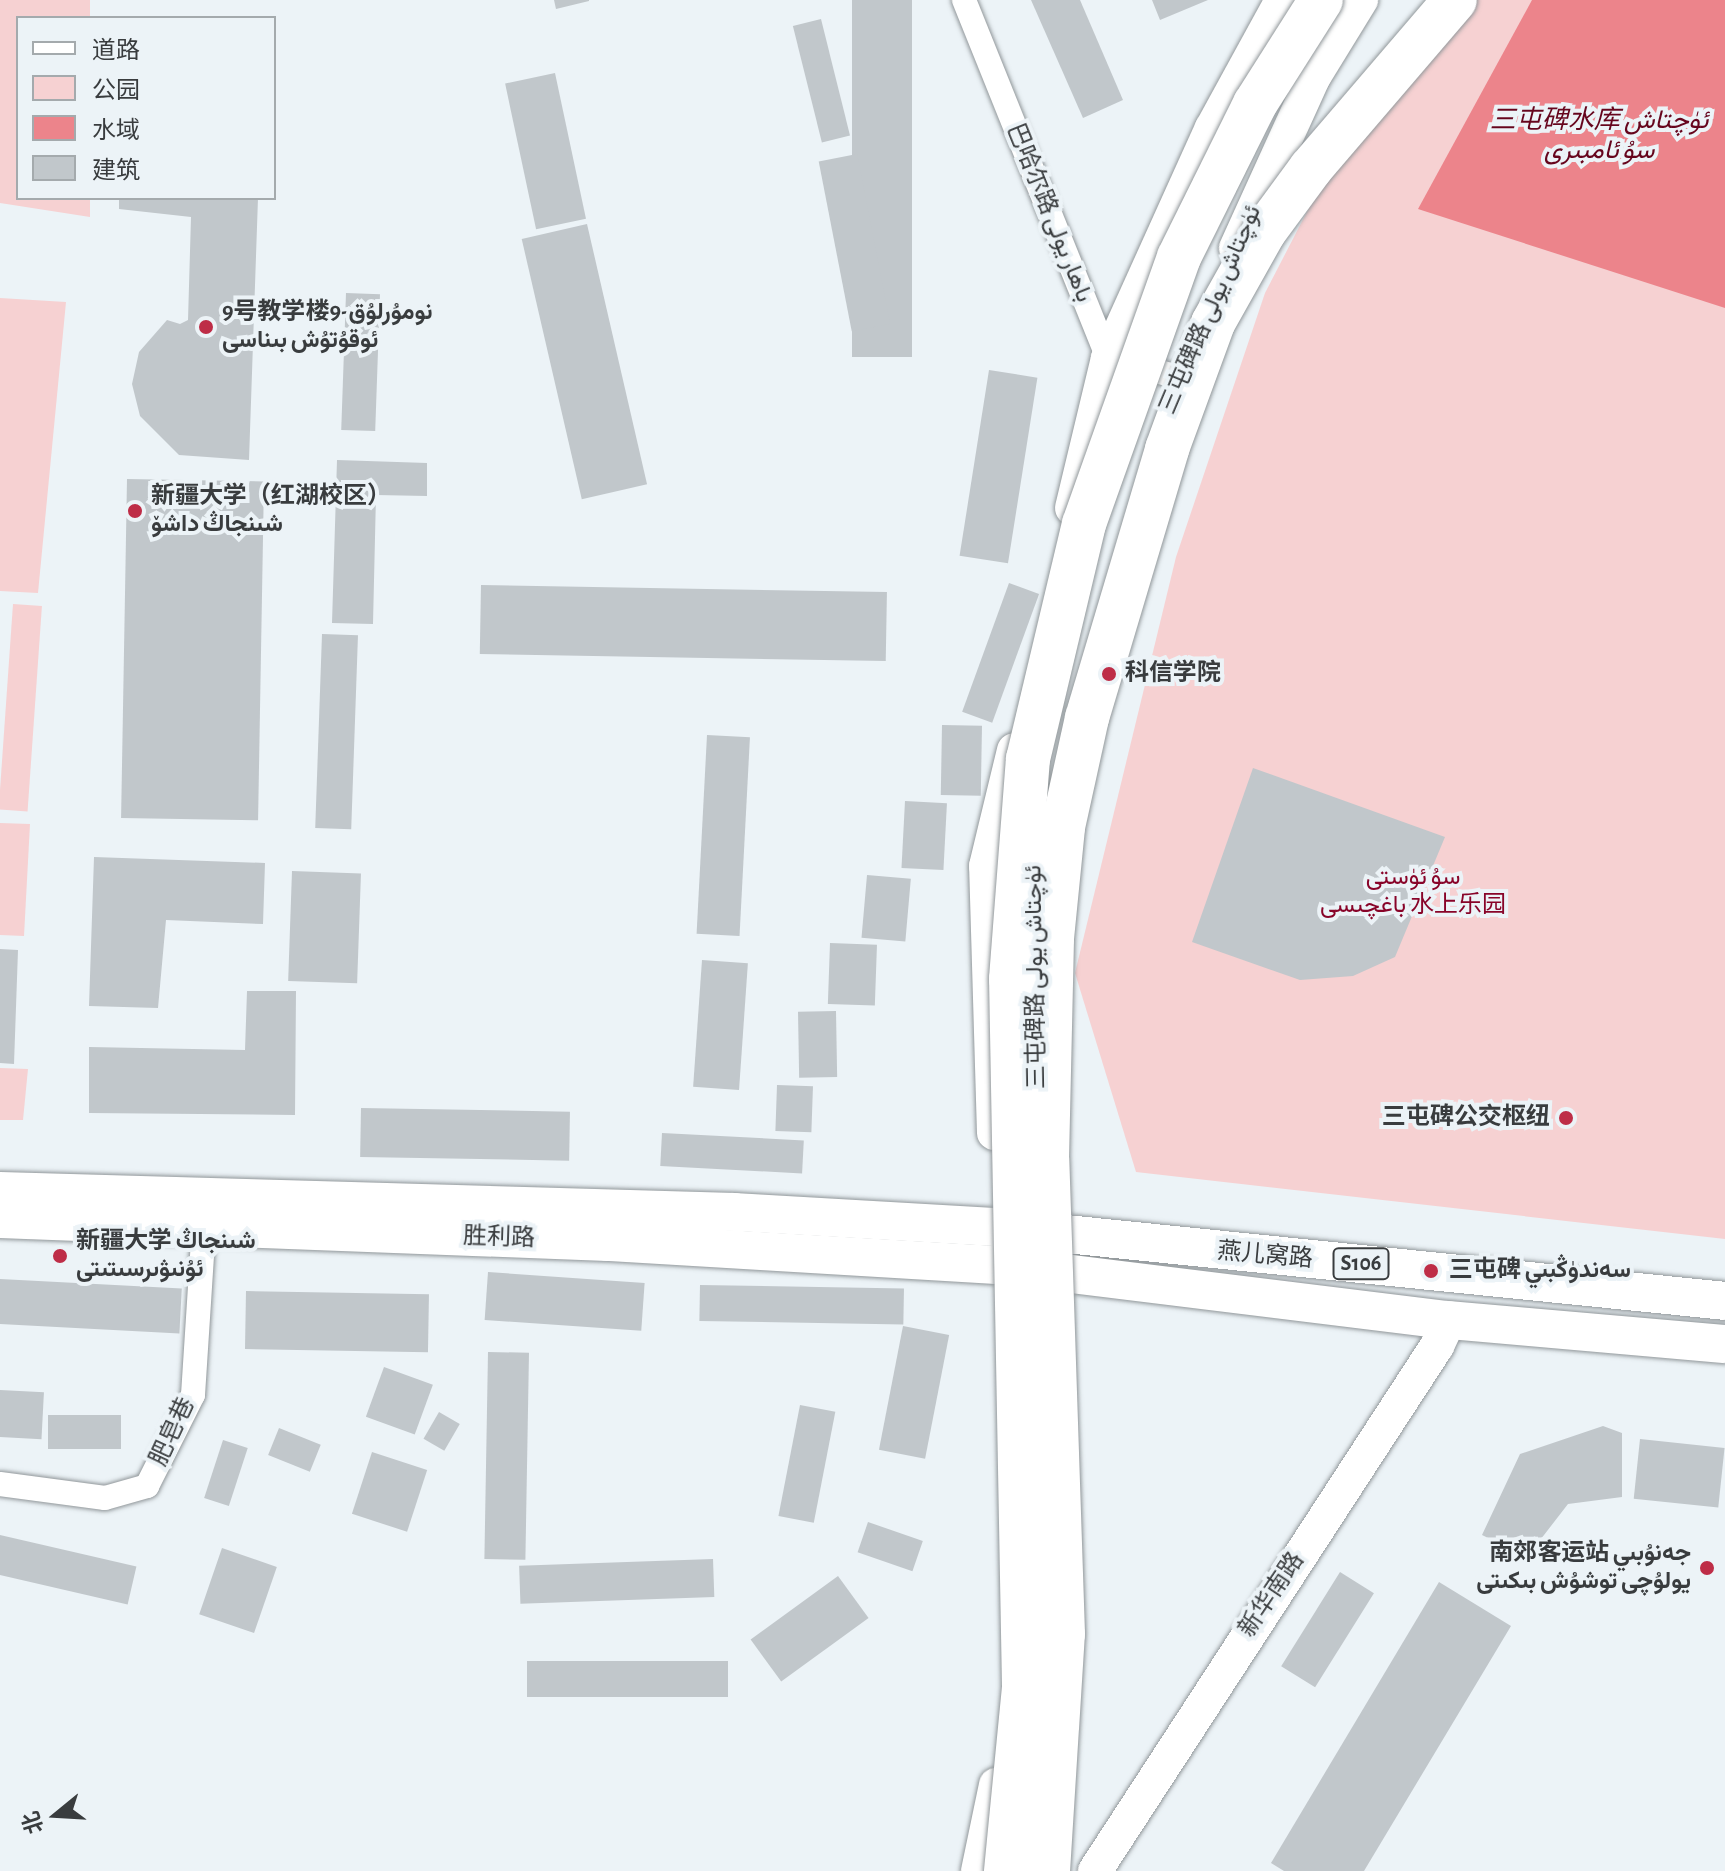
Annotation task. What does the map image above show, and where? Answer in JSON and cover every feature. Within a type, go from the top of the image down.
[{"type":"highway","points":[[1006,1871],[1024,1686],[1011,979],[1028,759],[1084,524],[1179,257],[1255,104],[1321,0]]},
{"type":"highway","points":[[1048,1871],[1063,1634],[1047,1159],[1052,938],[1063,827],[1083,734],[1167,449],[1213,323],[1264,232],[1311,168],[1455,0]]},
{"type":"main road","name":"三屯碑路 ئۈچتاش يولى","points":[[997,1227],[986,1008],[986,866],[1108,358],[1212,128],[1282,0]]},
{"type":"main road","name":"三屯碑路 ئۈچتاش يولى","points":[[1021,1871],[1053,1672],[1039,1231],[1034,854],[1084,672],[1178,377],[1313,78],[1361,0]]},
{"type":"main road","name":"胜利路","points":[[0,1191],[735,1212],[997,1227]]},
{"type":"main road","name":"胜利路","points":[[0,1219],[608,1242],[998,1265]]},
{"type":"main road","name":"燕儿窝路","points":[[997,1227],[1125,1244],[1725,1301]]},
{"type":"main road","points":[[978,1871],[1002,1746],[1007,1636],[997,1227]]},
{"type":"main road","name":"燕儿窝路","points":[[998,1265],[1449,1320],[1725,1344]]},
{"type":"main road","name":"新华南路","points":[[1095,1871],[1437,1346],[1449,1320]]},
{"type":"street","name":"巴哈尔路 باھار يولى","points":[[964,0],[1108,358]]},
{"type":"street","points":[[1108,358],[1178,377]]},
{"type":"street","name":"肥皂巷","points":[[0,1484],[105,1498],[147,1486],[193,1395],[204,1227]]},
{"type":"green space","points":[[0,0],[90,0],[90,16],[16,16],[16,200],[90,200],[90,217],[0,203]]},
{"type":"green space","name":"سۇ ئۈستى باغچىسى 水上乐园","points":[[1442,0],[1725,0],[1725,1239],[1136,1172],[1075,973],[1176,557],[1265,293],[1374,82]]},
{"type":"green space","points":[[0,298],[66,302],[38,593],[0,591]]},
{"type":"green space","points":[[13,604],[42,606],[28,812],[0,810]]},
{"type":"green space","points":[[0,823],[30,824],[24,936],[0,935]]},
{"type":"green space","points":[[0,1068],[28,1069],[23,1120],[0,1120]]},
{"type":"water","name":"三屯碑水库 ئۈچتاش سۇ ئامبىرى","points":[[1532,0],[1725,0],[1725,308],[1418,209]]},
{"type":"building","points":[[554,0],[589,0],[589,1],[556,9]]},
{"type":"building","points":[[852,0],[912,0],[912,357],[852,357]]},
{"type":"building","points":[[1031,0],[1080,0],[1123,100],[1083,118]]},
{"type":"building","points":[[1152,0],[1208,0],[1160,20]]},
{"type":"building","points":[[821,19],[850,135],[822,142],[793,26]]},
{"type":"building","points":[[555,73],[586,219],[536,229],[505,84]]},
{"type":"building","points":[[857,154],[890,324],[852,331],[819,161]]},
{"type":"building","name":"9号教学楼9-نومۇرلۇق ئوقۇتۇش بىناسى","points":[[119,200],[258,200],[249,460],[179,455],[140,416],[132,384],[139,352],[167,320],[180,324],[188,320],[191,217],[119,209]]},
{"type":"building","points":[[587,224],[647,484],[582,499],[522,239]]},
{"type":"building","points":[[346,293],[380,294],[375,431],[341,430]]},
{"type":"building","points":[[989,370],[1037,378],[1008,563],[960,556]]},
{"type":"building","points":[[337,460],[427,463],[427,496],[376,495],[373,624],[332,623]]},
{"type":"building","points":[[127,479],[264,481],[258,820],[121,818]]},
{"type":"building","points":[[1009,583],[1039,594],[992,723],[962,712]]},
{"type":"building","points":[[481,585],[887,592],[886,661],[480,654]]},
{"type":"building","points":[[322,634],[358,635],[351,829],[315,828]]},
{"type":"building","points":[[942,725],[982,726],[981,796],[941,795]]},
{"type":"building","points":[[707,735],[750,737],[740,936],[697,934]]},
{"type":"building","points":[[1253,768],[1445,837],[1395,957],[1353,976],[1300,980],[1192,942]]},
{"type":"building","points":[[905,801],[947,803],[943,870],[901,868]]},
{"type":"building","points":[[94,857],[265,863],[263,924],[166,920],[158,1008],[89,1006]]},
{"type":"building","points":[[292,871],[361,873],[357,983],[288,981]]},
{"type":"building","points":[[867,875],[911,879],[905,942],[862,938]]},
{"type":"building","points":[[830,943],[877,945],[875,1006],[828,1004]]},
{"type":"building","points":[[0,949],[18,950],[14,1064],[0,1063]]},
{"type":"building","points":[[702,960],[748,963],[739,1090],[693,1087]]},
{"type":"building","points":[[247,991],[296,991],[295,1115],[89,1113],[89,1047],[245,1050]]},
{"type":"building","points":[[836,1011],[837,1077],[799,1078],[798,1012]]},
{"type":"building","points":[[777,1085],[813,1086],[811,1132],[775,1131]]},
{"type":"building","points":[[361,1108],[570,1112],[569,1161],[360,1157]]},
{"type":"building","points":[[662,1133],[804,1140],[802,1173],[660,1166]]},
{"type":"building","points":[[488,1272],[645,1283],[641,1331],[485,1320]]},
{"type":"building","points":[[0,1279],[182,1289],[179,1333],[0,1324]]},
{"type":"building","points":[[700,1285],[904,1289],[903,1325],[699,1321]]},
{"type":"building","points":[[246,1291],[429,1294],[428,1352],[245,1349]]},
{"type":"building","points":[[903,1326],[949,1335],[925,1459],[879,1450]]},
{"type":"building","points":[[488,1352],[529,1353],[525,1560],[484,1559]]},
{"type":"building","points":[[384,1367],[433,1385],[415,1435],[366,1417]]},
{"type":"building","points":[[0,1390],[44,1392],[41,1439],[0,1437]]},
{"type":"building","points":[[800,1405],[835,1412],[814,1523],[778,1516]]},
{"type":"building","points":[[439,1412],[460,1424],[444,1451],[423,1439]]},
{"type":"building","points":[[48,1415],[121,1415],[121,1449],[48,1449]]},
{"type":"building","points":[[1603,1426],[1622,1433],[1622,1497],[1568,1504],[1527,1557],[1482,1535],[1520,1454]]},
{"type":"building","points":[[279,1428],[321,1445],[310,1472],[268,1455]]},
{"type":"building","points":[[1640,1439],[1725,1448],[1718,1508],[1634,1499]]},
{"type":"building","points":[[223,1440],[248,1448],[229,1506],[204,1498]]},
{"type":"building","points":[[372,1452],[427,1470],[407,1532],[352,1514]]},
{"type":"building","points":[[868,1522],[923,1541],[912,1571],[858,1552]]},
{"type":"building","points":[[0,1535],[136,1566],[128,1604],[0,1575]]},
{"type":"building","points":[[222,1548],[277,1567],[254,1633],[199,1614]]},
{"type":"building","points":[[713,1559],[714,1597],[520,1604],[519,1566]]},
{"type":"building","points":[[1340,1572],[1374,1593],[1315,1687],[1281,1666]]},
{"type":"building","points":[[838,1576],[869,1618],[781,1682],[751,1639]]},
{"type":"building","points":[[1439,1582],[1511,1626],[1364,1871],[1284,1871],[1271,1863]]},
{"type":"building","points":[[527,1661],[728,1661],[728,1697],[527,1697]]},
{"type":"place","name":"9号教学楼9-نومۇرلۇق ئوقۇتۇش بىناسى","points":[[206,327]]},
{"type":"place","name":"新疆大学（红湖校区） شىنجاڭ داشۆ","points":[[135,511]]},
{"type":"place","name":"科信学院","points":[[1109,674]]},
{"type":"place","name":"三屯碑公交枢纽","points":[[1566,1118]]},
{"type":"place","name":"新疆大学 شىنجاڭ ئۇنىۋىرسىتىتى","points":[[60,1256]]},
{"type":"place","name":"三屯碑 سەندۈڭبىي","points":[[1431,1271]]},
{"type":"place","name":"南郊客运站 جەنۇبىي يولۇچى توشۇش بىكىتى","points":[[1707,1568]]}]
